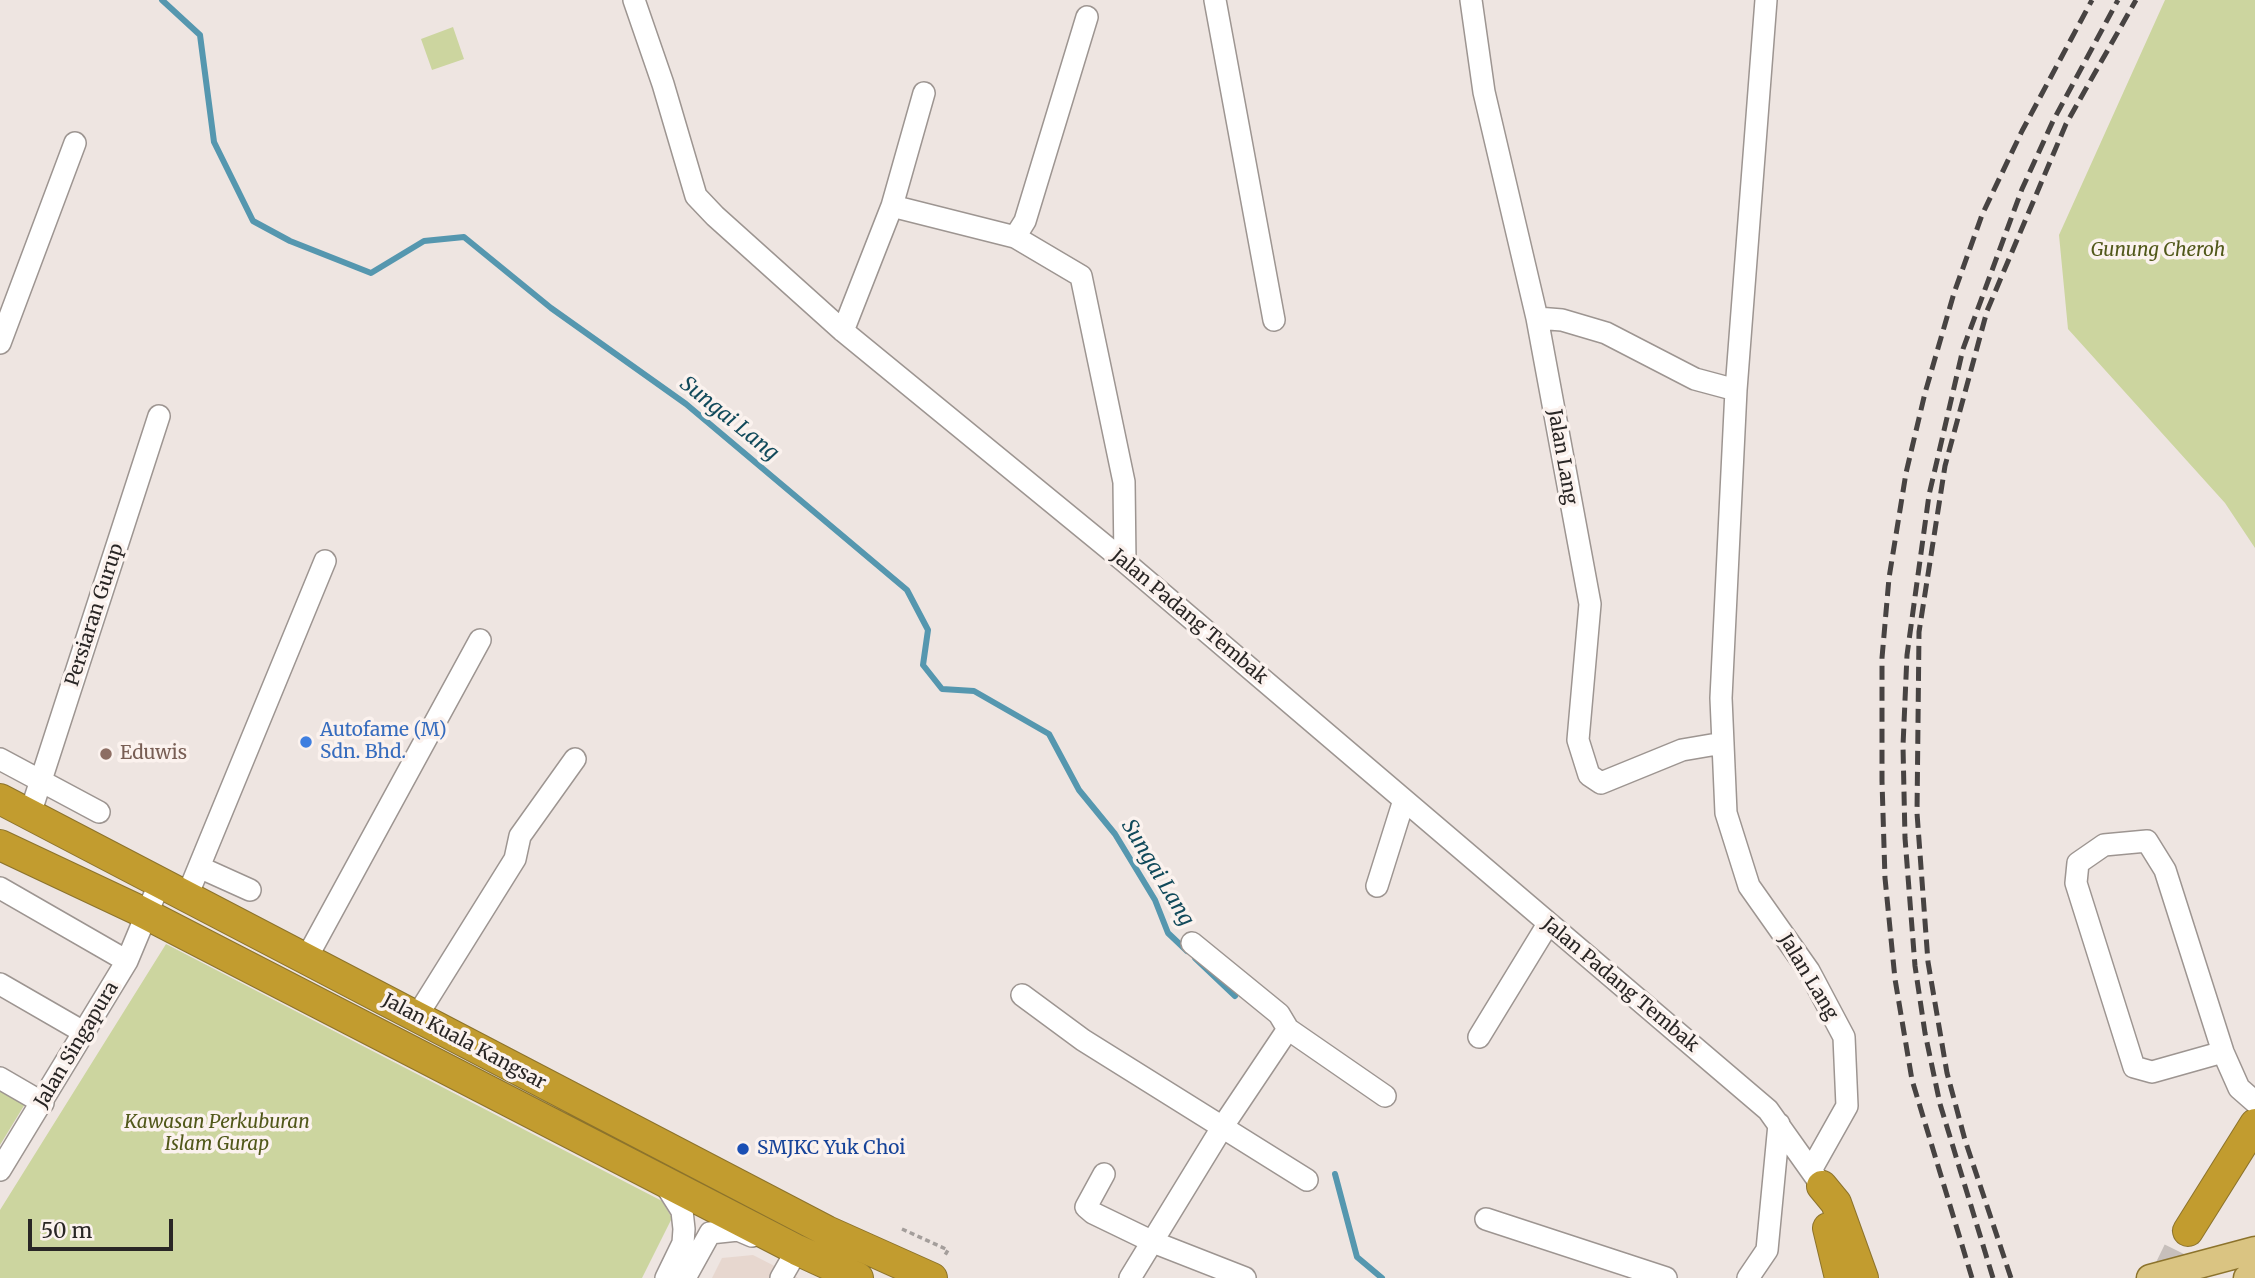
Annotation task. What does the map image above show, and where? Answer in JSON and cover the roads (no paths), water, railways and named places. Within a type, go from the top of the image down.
[{"type":"highway","name":"Jalan Kuala Kangsar","points":[[0,799],[827,1231],[932,1278]]},
{"type":"highway","name":"Jalan Kuala Kangsar","points":[[0,845],[148,915],[786,1245],[858,1278]]},
{"type":"highway","points":[[2188,1231],[2255,1124]]},
{"type":"highway","points":[[1817,1178],[1840,1278]]},
{"type":"highway","points":[[1817,1178],[1836,1203],[1863,1278]]},
{"type":"main road","points":[[2154,1277],[2255,1250]]},
{"type":"main road","points":[[2247,1278],[2255,1276]]},
{"type":"street","name":"Jalan Padang Tembak","points":[[634,0],[663,84],[696,196],[843,331],[1125,562],[1768,1110],[1817,1178]]},
{"type":"street","points":[[1215,0],[1274,320]]},
{"type":"street","name":"Jalan Lang","points":[[1471,0],[1484,92],[1537,318],[1590,604],[1578,740],[1588,775],[1601,783],[1682,750],[1723,743]]},
{"type":"street","name":"Jalan Lang","points":[[1766,0],[1736,390],[1721,698],[1726,813],[1749,886],[1809,971],[1844,1037],[1847,1106],[1817,1178]]},
{"type":"street","points":[[1015,237],[1025,221],[1087,17]]},
{"type":"street","points":[[843,331],[892,206],[924,93]]},
{"type":"street","points":[[0,343],[75,143]]},
{"type":"street","points":[[892,206],[1015,237],[1081,276],[1124,482],[1125,562]]},
{"type":"street","points":[[1537,318],[1562,320],[1606,333],[1695,379],[1736,390]]},
{"type":"street","name":"Persiaran Gurup","points":[[30,814],[159,416]]},
{"type":"street","points":[[187,896],[325,561]]},
{"type":"street","points":[[306,959],[480,640]]},
{"type":"street","points":[[0,760],[99,812]]},
{"type":"street","points":[[417,1016],[515,859],[520,836],[575,760]]},
{"type":"street","points":[[1377,886],[1404,800]]},
{"type":"street","points":[[2223,1052],[2152,1072],[2134,1067],[2076,883],[2078,863],[2104,845],[2147,841],[2165,870],[2223,1052],[2239,1088],[2255,1102]]},
{"type":"street","points":[[199,867],[250,890]]},
{"type":"street","name":"Jalan Singapura","points":[[1,1165],[43,1103],[127,961],[160,882]]},
{"type":"street","points":[[0,888],[127,961]]},
{"type":"street","points":[[1479,1037],[1548,924]]},
{"type":"street","points":[[1192,943],[1279,1014],[1288,1030],[1385,1096]]},
{"type":"street","points":[[0,984],[85,1033]]},
{"type":"street","points":[[1022,995],[1083,1040],[1307,1180]]},
{"type":"street","points":[[1130,1278],[1223,1126],[1288,1030]]},
{"type":"street","points":[[0,1078],[43,1103]]},
{"type":"street","points":[[1748,1278],[1767,1250],[1779,1125]]},
{"type":"street","points":[[1104,1174],[1086,1207],[1153,1242],[1245,1278]]},
{"type":"street","points":[[662,1180],[682,1210],[684,1229],[683,1243],[666,1278]]},
{"type":"street","points":[[1486,1219],[1666,1278]]},
{"type":"street","points":[[685,1278],[710,1233],[738,1230],[786,1245],[781,1278]]},
{"type":"waterway","name":"Sungai Lang","points":[[162,0],[200,35],[214,142],[253,221],[290,241],[371,273],[424,241],[464,237],[551,308],[686,404],[907,590],[928,630],[923,665],[942,689],[974,691],[1049,734],[1079,790],[1115,834],[1155,900],[1168,933],[1187,951]]},
{"type":"waterway","name":"Sungai Lang","points":[[1195,958],[1235,996]]},
{"type":"waterway","name":"Sungai Lang","points":[[1335,1174],[1357,1257],[1382,1278]]},
{"type":"tunnel","points":[[2165,1278],[2188,1231]]},
{"type":"railway","points":[[1972,1278],[1912,1080],[1895,979],[1885,878],[1882,781],[1882,658],[1889,578],[1906,473],[1925,393],[1954,293],[1982,215],[2022,131],[2092,0]]},
{"type":"railway","points":[[1993,1278],[1940,1104],[1925,1033],[1915,966],[1905,838],[1903,746],[1907,655],[1929,495],[1963,349],[2022,189],[2053,121],[2118,0]]},
{"type":"railway","points":[[2011,1278],[1965,1140],[1947,1073],[1928,962],[1917,813],[1919,632],[1945,466],[1987,311],[2066,124],[2136,0]]},
{"type":"place","name":"Autofame (M) Sdn. Bhd.","points":[[306,742]]},
{"type":"place","name":"Eduwis","points":[[106,754]]},
{"type":"place","name":"SMJKC Yuk Choi","points":[[743,1149]]},
{"type":"park label","name":"Gunung Cheroh","points":[[2158,251]]},
{"type":"park label","name":"Kawasan Perkuburan Islam Gurap","points":[[217,1134]]}]
